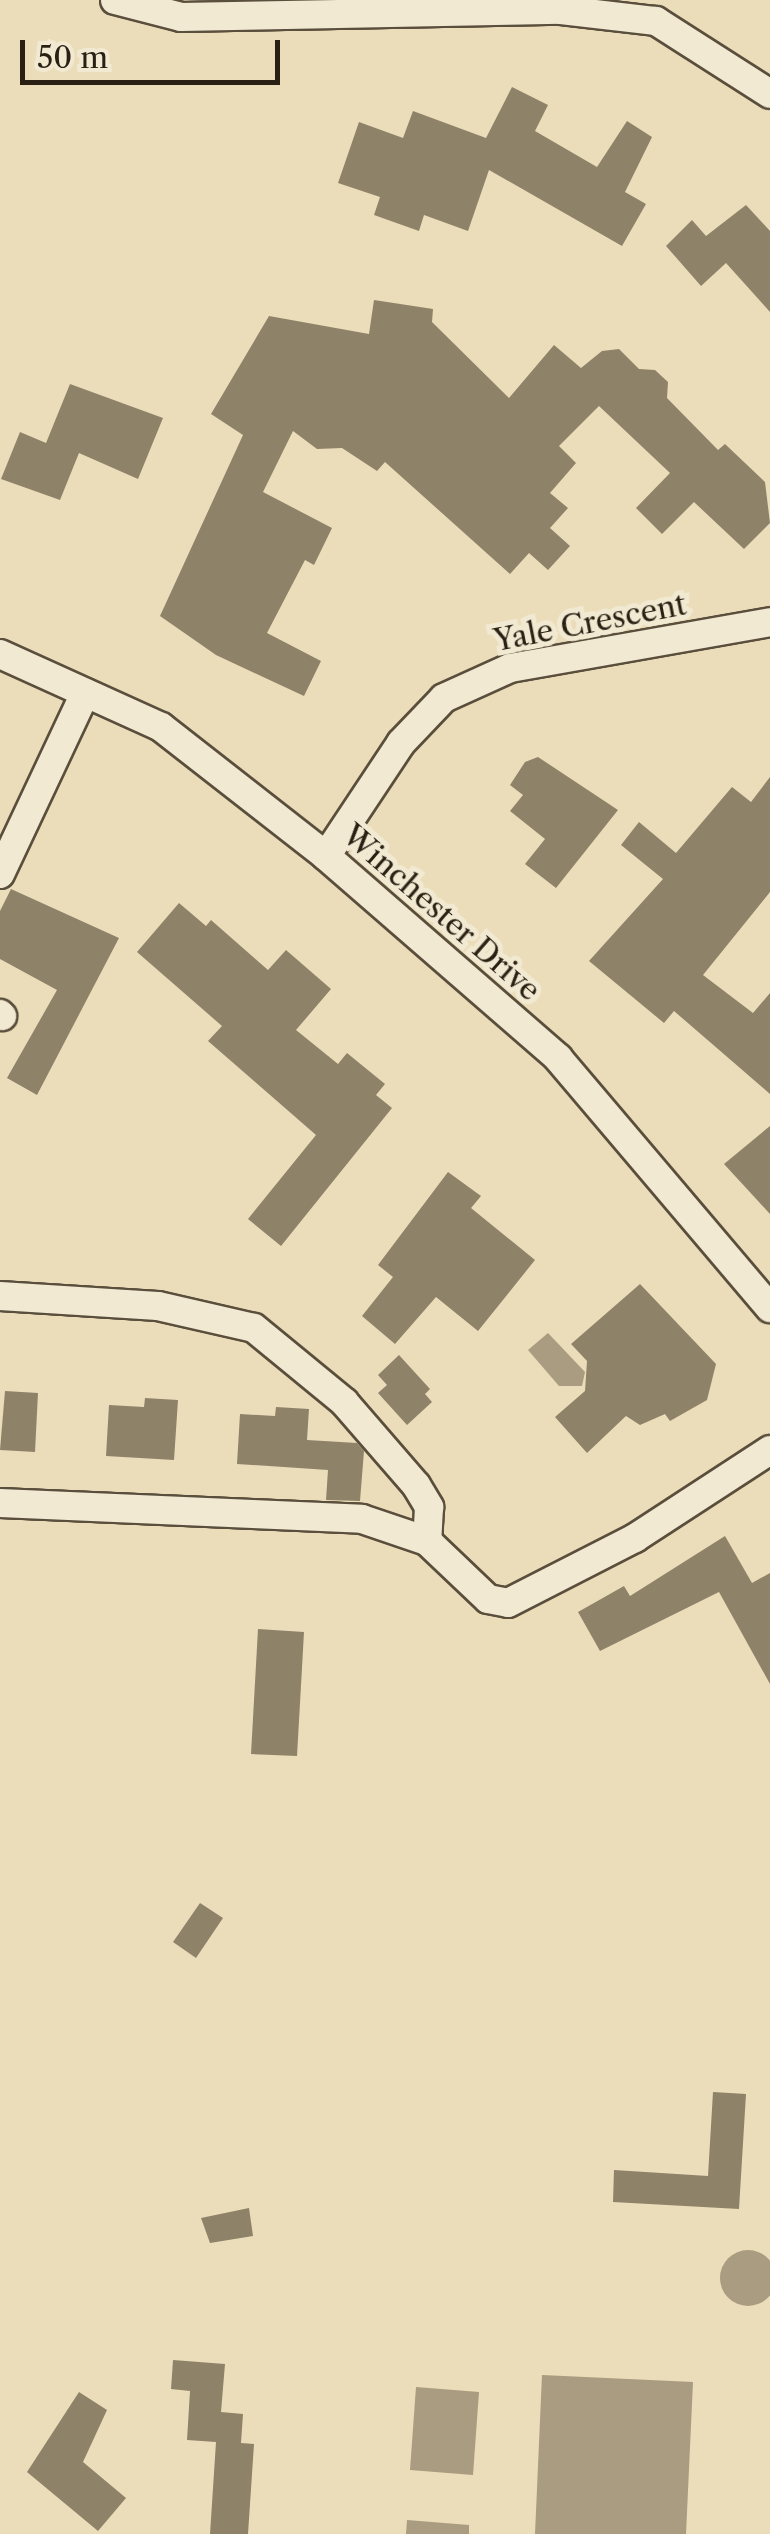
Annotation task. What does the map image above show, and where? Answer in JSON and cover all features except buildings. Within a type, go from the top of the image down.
[{"type":"street","points":[[115,0],[182,18],[562,10],[656,20],[770,94]]},
{"type":"street","name":"Yale Crescent","points":[[326,856],[401,743],[444,698],[510,668],[770,622]]},
{"type":"street","name":"Winchester Drive","points":[[0,654],[161,727],[326,856],[558,1058],[770,1308]]},
{"type":"street","points":[[0,874],[85,694]]},
{"type":"street","points":[[0,1296],[158,1306],[254,1328],[344,1402],[416,1485],[429,1507],[428,1541]]},
{"type":"street","points":[[0,1503],[362,1520],[428,1541],[488,1599],[508,1603],[635,1538],[770,1450]]},
{"type":"shaded area","points":[[548,1333],[585,1372],[582,1386],[559,1386],[528,1350]]},
{"type":"shaded area","points":[[748,2250],[768,2258],[776,2278],[768,2298],[748,2306],[728,2298],[720,2278],[728,2258]]},
{"type":"shaded area","points":[[542,2375],[693,2382],[686,2534],[535,2534]]},
{"type":"shaded area","points":[[416,2387],[479,2392],[473,2475],[410,2470]]},
{"type":"shaded area","points":[[407,2520],[469,2525],[469,2534],[406,2534]]}]
